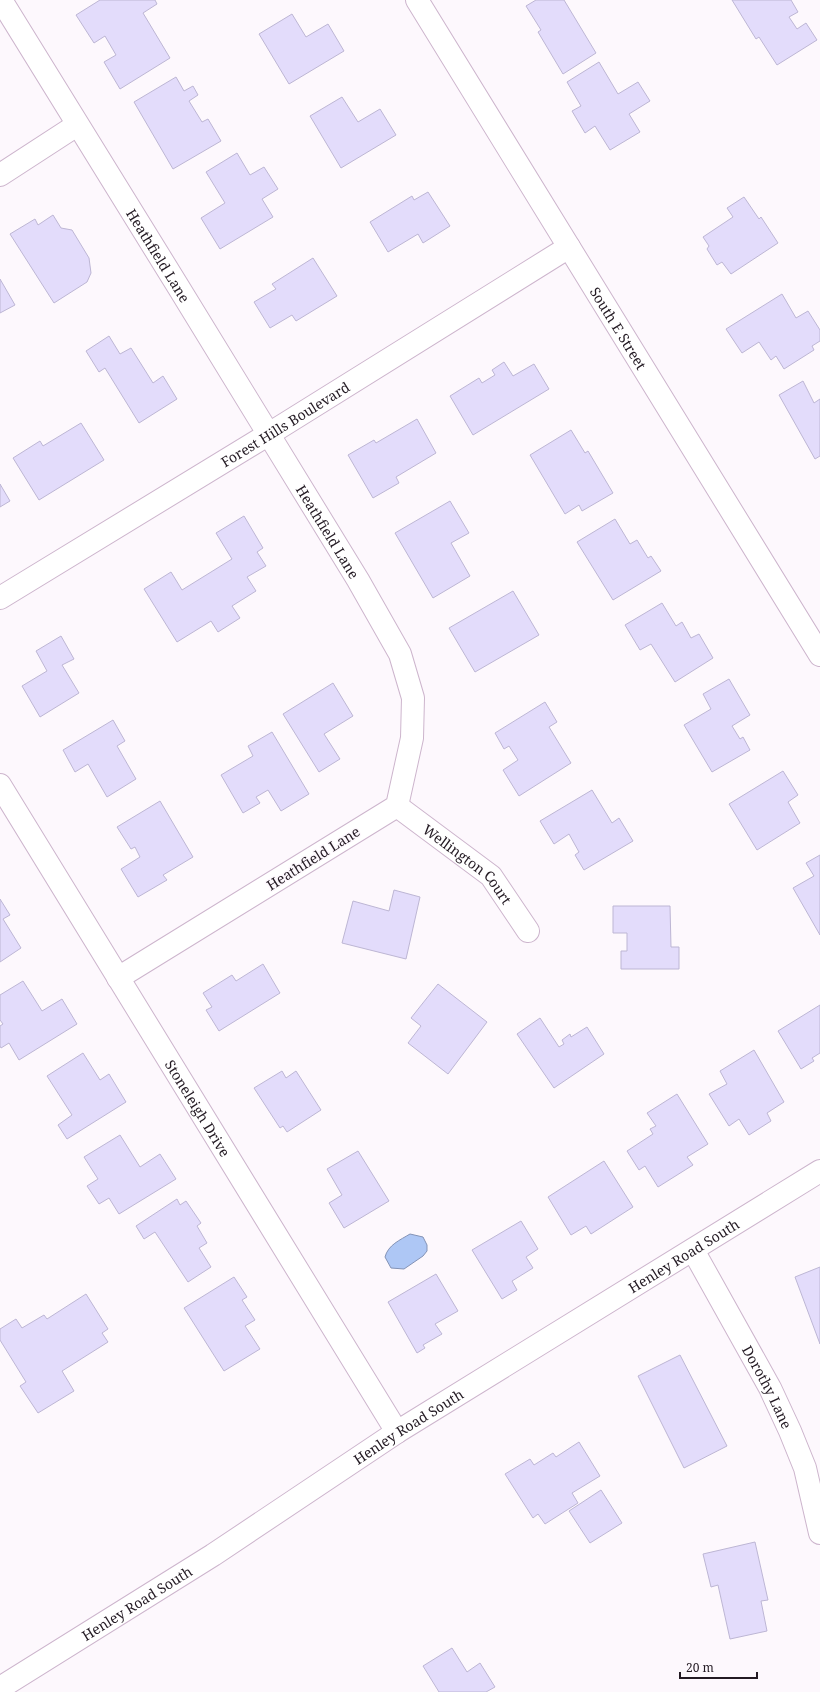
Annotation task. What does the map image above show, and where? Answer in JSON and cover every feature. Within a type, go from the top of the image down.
[{"type":"street","name":"Heathfield Lane","points":[[1,0],[358,580],[400,654],[414,698],[412,738],[397,806],[118,978]]},
{"type":"street","name":"South E Street","points":[[417,0],[820,655]]},
{"type":"street","points":[[0,174],[77,125]]},
{"type":"street","name":"Forest Hills Boulevard","points":[[0,598],[269,434],[569,248]]},
{"type":"street","name":"Stoneleigh Drive","points":[[0,785],[397,1432]]},
{"type":"street","name":"Wellington Court","points":[[397,806],[491,876],[528,931]]},
{"type":"street","name":"Henley Road South","points":[[0,1688],[213,1555],[397,1432],[820,1171]]},
{"type":"street","name":"Dorothy Lane","points":[[693,1250],[770,1388],[790,1431],[805,1468],[820,1533]]},
{"type":"water","points":[[410,1234],[423,1237],[427,1245],[427,1251],[423,1256],[404,1269],[391,1268],[385,1257],[389,1249],[395,1243]]},
{"type":"building","points":[[100,0],[155,0],[157,4],[143,13],[170,58],[120,89],[104,62],[116,55],[105,36],[94,43],[76,15]]},
{"type":"building","points":[[536,0],[564,0],[596,53],[563,74],[538,32],[541,30],[526,6]]},
{"type":"building","points":[[732,0],[791,0],[798,12],[789,17],[797,29],[806,23],[817,40],[777,65],[759,37],[756,39]]},
{"type":"building","points":[[292,14],[306,37],[328,24],[344,51],[289,84],[259,34]]},
{"type":"building","points":[[599,62],[618,94],[638,82],[650,101],[629,114],[640,132],[610,150],[595,126],[585,133],[572,111],[581,106],[567,82]]},
{"type":"building","points":[[176,77],[184,91],[193,86],[198,95],[189,101],[202,122],[208,119],[221,141],[173,169],[134,102]]},
{"type":"building","points":[[342,97],[358,122],[380,109],[396,135],[341,168],[310,116]]},
{"type":"building","points":[[237,153],[250,175],[264,167],[278,189],[262,199],[273,217],[220,249],[201,218],[225,203],[206,172]]},
{"type":"building","points":[[428,192],[450,226],[423,243],[418,234],[388,252],[370,222],[412,196],[414,200]]},
{"type":"building","points":[[744,197],[759,219],[761,217],[778,243],[731,274],[722,262],[717,265],[707,249],[709,246],[703,237],[733,217],[727,208]]},
{"type":"building","points":[[53,215],[61,228],[72,230],[89,258],[91,273],[87,282],[54,303],[10,234],[35,219],[38,225]]},
{"type":"building","points":[[313,258],[337,296],[296,321],[292,315],[270,328],[254,302],[276,289],[272,284]]},
{"type":"building","points":[[0,279],[15,305],[0,313]]},
{"type":"building","points":[[782,294],[796,318],[808,311],[820,330],[820,341],[812,346],[814,350],[784,369],[776,356],[771,360],[759,342],[742,353],[726,329]]},
{"type":"building","points":[[109,336],[120,354],[131,348],[153,383],[163,376],[177,399],[139,423],[105,368],[99,372],[86,351]]},
{"type":"building","points":[[504,362],[513,376],[534,364],[549,389],[473,435],[450,396],[479,378],[482,383],[495,375],[492,370]]},
{"type":"building","points":[[803,381],[814,403],[820,399],[820,456],[815,459],[779,395]]},
{"type":"building","points":[[417,419],[436,453],[396,477],[399,483],[373,498],[348,455],[374,440],[376,443]]},
{"type":"building","points":[[81,423],[104,460],[39,500],[13,458],[40,441],[43,446]]},
{"type":"building","points":[[571,430],[585,453],[588,451],[613,493],[582,511],[579,505],[565,514],[530,455]]},
{"type":"building","points":[[0,484],[10,501],[0,507]]},
{"type":"building","points":[[450,501],[469,533],[451,543],[470,576],[433,598],[395,533]]},
{"type":"building","points":[[244,516],[263,548],[257,552],[266,566],[247,577],[256,591],[232,606],[240,618],[218,632],[211,621],[177,642],[144,589],[171,572],[182,590],[232,559],[216,533]]},
{"type":"building","points":[[615,519],[630,544],[637,540],[648,558],[651,556],[661,571],[613,600],[577,542]]},
{"type":"building","points":[[513,591],[539,635],[475,672],[449,628]]},
{"type":"building","points":[[662,603],[676,626],[682,622],[691,638],[699,634],[713,658],[675,682],[651,644],[640,650],[625,625]]},
{"type":"building","points":[[61,636],[74,659],[62,665],[79,693],[40,717],[22,686],[47,671],[36,651]]},
{"type":"building","points":[[729,679],[750,715],[732,726],[740,739],[743,737],[750,750],[712,772],[684,725],[711,709],[703,694]]},
{"type":"building","points":[[333,683],[353,716],[324,734],[340,759],[319,772],[283,714]]},
{"type":"building","points":[[545,702],[557,722],[549,727],[571,763],[519,796],[503,770],[518,760],[509,746],[504,749],[495,733]]},
{"type":"building","points":[[113,720],[125,741],[117,746],[136,779],[107,797],[88,764],[75,772],[63,750]]},
{"type":"building","points":[[272,732],[309,794],[281,811],[268,790],[256,797],[260,803],[243,813],[221,775],[253,756],[248,746]]},
{"type":"building","points":[[783,771],[798,795],[788,802],[800,823],[757,850],[729,804]]},
{"type":"building","points":[[592,790],[612,823],[619,818],[633,841],[584,870],[575,855],[579,852],[569,834],[554,844],[540,821]]},
{"type":"building","points":[[160,801],[193,857],[163,875],[167,880],[138,897],[121,869],[140,857],[135,847],[131,849],[117,827]]},
{"type":"building","points":[[820,855],[820,935],[793,888],[814,876],[806,863]]},
{"type":"building","points":[[394,890],[420,897],[406,959],[342,943],[353,901],[389,911]]},
{"type":"building","points":[[0,899],[10,915],[3,919],[21,948],[0,962]]},
{"type":"building","points":[[613,906],[670,906],[671,947],[679,947],[679,969],[621,969],[621,951],[627,951],[627,933],[613,933]]},
{"type":"building","points":[[263,964],[280,993],[219,1031],[206,1010],[212,1007],[203,993],[232,975],[236,981]]},
{"type":"building","points":[[23,981],[42,1011],[62,999],[77,1024],[19,1060],[9,1043],[1,1048],[0,1046],[0,1026],[3,1024],[0,1020],[0,995]]},
{"type":"building","points":[[438,984],[487,1022],[448,1074],[408,1043],[421,1026],[411,1018]]},
{"type":"building","points":[[820,1005],[820,1053],[812,1058],[814,1061],[801,1069],[778,1031]]},
{"type":"building","points":[[540,1018],[559,1047],[564,1044],[562,1040],[570,1034],[571,1037],[587,1027],[604,1054],[554,1088],[517,1034]]},
{"type":"building","points":[[754,1050],[784,1102],[767,1113],[771,1121],[749,1135],[739,1119],[729,1126],[709,1094],[727,1084],[720,1071]]},
{"type":"building","points":[[83,1053],[100,1080],[109,1074],[126,1102],[67,1139],[58,1125],[72,1115],[47,1076]]},
{"type":"building","points":[[282,1071],[286,1078],[296,1071],[321,1110],[287,1132],[283,1126],[280,1128],[254,1088]]},
{"type":"building","points":[[677,1094],[708,1144],[687,1157],[693,1165],[658,1187],[645,1166],[639,1170],[627,1151],[653,1134],[650,1129],[656,1126],[647,1113]]},
{"type":"building","points":[[120,1135],[140,1167],[160,1154],[176,1179],[119,1214],[109,1198],[99,1204],[87,1186],[98,1179],[84,1157]]},
{"type":"building","points":[[358,1151],[389,1201],[344,1228],[329,1203],[342,1195],[327,1169]]},
{"type":"building","points":[[604,1161],[633,1207],[591,1234],[586,1226],[571,1235],[548,1197]]},
{"type":"building","points":[[177,1199],[180,1205],[186,1201],[201,1223],[197,1226],[207,1243],[199,1248],[211,1267],[188,1282],[155,1232],[144,1239],[136,1226]]},
{"type":"building","points":[[521,1221],[538,1249],[526,1257],[533,1268],[512,1281],[517,1290],[502,1299],[472,1250]]},
{"type":"building","points":[[820,1267],[820,1344],[795,1277]]},
{"type":"building","points":[[436,1274],[458,1311],[435,1324],[442,1334],[423,1345],[425,1348],[417,1353],[388,1302]]},
{"type":"building","points":[[234,1277],[247,1297],[242,1300],[255,1320],[245,1326],[260,1349],[224,1371],[184,1308]]},
{"type":"building","points":[[86,1294],[108,1329],[102,1333],[108,1342],[62,1371],[74,1391],[38,1413],[20,1386],[26,1382],[0,1340],[0,1329],[16,1319],[22,1328],[44,1315],[47,1319]]},
{"type":"building","points":[[680,1355],[727,1446],[684,1468],[638,1376]]},
{"type":"building","points":[[579,1442],[600,1476],[572,1493],[578,1503],[545,1524],[538,1514],[533,1518],[505,1474],[530,1459],[534,1465],[553,1453],[556,1457]]},
{"type":"building","points":[[601,1490],[622,1523],[590,1543],[569,1511]]},
{"type":"building","points":[[755,1542],[768,1600],[761,1601],[767,1631],[730,1639],[718,1585],[711,1587],[703,1554]]},
{"type":"building","points":[[452,1648],[467,1672],[480,1663],[495,1687],[486,1692],[439,1692],[423,1666]]}]
